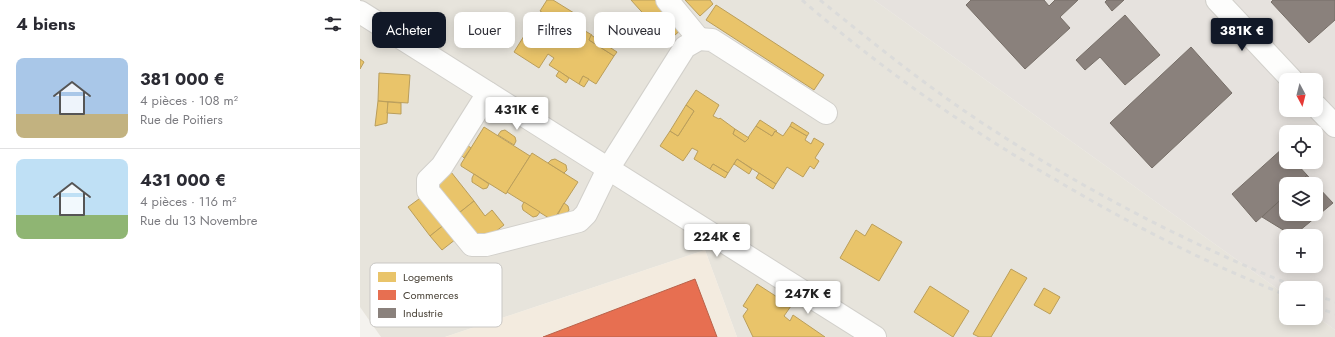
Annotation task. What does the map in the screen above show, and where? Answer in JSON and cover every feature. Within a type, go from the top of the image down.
[{"type":"street","points":[[667,0],[699,39]]},
{"type":"street","points":[[1217,0],[1285,73]]},
{"type":"street","points":[[360,12],[875,337]]},
{"type":"street","points":[[488,93],[442,166],[428,180],[428,190],[472,245],[486,245],[579,221],[586,214],[608,169],[685,47],[699,39],[712,40],[826,113]]},
{"type":"street","points":[[1323,113],[1335,126]]},
{"type":"shaded area","points":[[360,0],[874,0],[1279,290],[1279,325],[1323,325],[1323,321],[1335,330],[1335,337],[737,337],[705,250],[502,318],[502,263],[370,263],[370,321],[360,307]]},
{"type":"shaded area","points":[[874,0],[1335,0],[1335,330],[1323,321],[1323,281],[1279,281],[1279,290]]},
{"type":"shaded area","points":[[705,250],[737,337],[445,337],[475,327],[502,327],[502,318]]},
{"type":"shaded area","points":[[374,327],[475,327],[445,337],[381,337]]},
{"type":"building: Logements","points":[[547,0],[553,0],[572,12],[542,12],[540,11]]},
{"type":"building: Logements","points":[[631,0],[656,0],[667,12],[642,12]]},
{"type":"building: Logements","points":[[685,0],[710,0],[713,4],[700,16]]},
{"type":"building: Logements","points":[[716,5],[824,75],[814,90],[706,20]]},
{"type":"building: Logements","points":[[675,21],[682,29],[675,35]]},
{"type":"building: Logements","points":[[586,31],[592,35],[589,40],[594,43],[594,48],[602,48],[614,56],[596,84],[583,76],[579,84],[549,65],[554,58],[548,54],[539,68],[514,52],[523,38],[523,48],[586,48]]},
{"type":"building: Logements","points":[[591,35],[594,37],[594,43],[589,40]]},
{"type":"building: Logements","points":[[602,48],[611,48],[617,52],[614,56]]},
{"type":"building: Logements","points":[[360,59],[364,62],[360,69]]},
{"type":"building: Logements","points":[[559,71],[569,78],[566,83],[556,76]]},
{"type":"building: Logements","points":[[379,73],[410,75],[408,103],[378,101]]},
{"type":"building: Logements","points":[[583,76],[589,79],[584,87],[579,84]]},
{"type":"building: Logements","points":[[696,90],[719,105],[713,116],[719,119],[720,118],[735,129],[733,134],[745,142],[756,126],[772,136],[775,131],[783,136],[790,126],[807,136],[805,140],[811,144],[814,138],[824,144],[815,158],[819,161],[814,169],[810,166],[803,177],[787,167],[776,184],[737,159],[728,173],[713,164],[710,169],[694,159],[698,151],[692,148],[683,161],[660,146],[670,131],[678,136],[694,111],[686,105]]},
{"type":"building: Logements","points":[[378,101],[388,102],[387,123],[375,126]]},
{"type":"building: Logements","points":[[388,102],[401,103],[401,114],[387,113]]},
{"type":"building: Logements","points":[[686,105],[694,111],[678,136],[670,131]]},
{"type":"building: Logements","points":[[760,120],[777,131],[775,131],[772,136],[756,126]]},
{"type":"building: Logements","points":[[792,122],[809,133],[807,136],[790,126]]},
{"type":"building: Logements","points":[[484,127],[530,156],[506,194],[461,166]]},
{"type":"building: Logements","points":[[735,129],[749,138],[745,142],[733,134]]},
{"type":"building: Logements","points":[[505,130],[515,137],[516,141],[514,145],[498,135],[501,131]]},
{"type":"building: Logements","points":[[467,145],[471,148],[464,158],[461,155]]},
{"type":"building: Logements","points":[[532,153],[578,182],[552,220],[507,192]]},
{"type":"building: Logements","points":[[555,159],[566,165],[567,170],[564,173],[548,163]]},
{"type":"building: Logements","points":[[737,159],[752,169],[749,174],[734,164]]},
{"type":"building: Logements","points":[[713,164],[728,173],[725,178],[710,169]]},
{"type":"building: Logements","points":[[451,172],[474,201],[459,213],[437,184]]},
{"type":"building: Logements","points":[[759,173],[776,184],[773,189],[756,178]]},
{"type":"building: Logements","points":[[474,174],[489,184],[487,188],[483,189],[472,182]]},
{"type":"building: Logements","points":[[423,196],[445,224],[430,236],[408,207]]},
{"type":"building: Logements","points":[[474,201],[485,216],[492,210],[504,225],[482,242],[459,213]]},
{"type":"building: Logements","points":[[524,202],[540,212],[537,216],[533,217],[523,210],[522,206]]},
{"type":"building: Logements","points":[[564,203],[568,206],[569,210],[566,215],[561,216],[558,214]]},
{"type":"building: Logements","points":[[445,224],[456,239],[442,250],[430,236]]},
{"type":"building: Logements","points":[[872,224],[902,242],[879,281],[840,258],[856,230],[865,236]]},
{"type":"building: Logements","points":[[1011,269],[1027,278],[991,337],[979,337],[973,334]]},
{"type":"building: Logements","points":[[757,284],[791,306],[784,316],[790,321],[793,315],[825,337],[753,337],[743,316],[748,309],[743,306]]},
{"type":"building: Logements","points":[[930,286],[969,311],[953,337],[914,312]]},
{"type":"building: Logements","points":[[1044,288],[1060,297],[1050,314],[1034,305]]},
{"type":"building: Commerces","points":[[695,279],[717,337],[543,337]]},
{"type":"building: Industrie","points":[[971,0],[1044,0],[1049,6],[1055,0],[1078,0],[1060,17],[1070,28],[1025,69],[966,5]]},
{"type":"building: Industrie","points":[[1107,0],[1124,0],[1112,11],[1105,2]]},
{"type":"building: Industrie","points":[[1273,0],[1335,0],[1335,20],[1309,43],[1271,2]]},
{"type":"building: Industrie","points":[[1125,15],[1160,55],[1125,85],[1100,57],[1085,70],[1076,60]]},
{"type":"building: Industrie","points":[[1191,47],[1232,93],[1152,168],[1110,123]]},
{"type":"building: Industrie","points":[[1279,152],[1279,169],[1301,169],[1307,175],[1305,177],[1279,177],[1279,201],[1256,222],[1232,194]]},
{"type":"building: Industrie","points":[[1323,192],[1333,203],[1323,211]]},
{"type":"building: Industrie","points":[[1279,201],[1279,221],[1311,221],[1301,229],[1282,229],[1262,217]]},
{"type":"railway","points":[[802,0],[862,50],[924,96],[989,140],[1112,212],[1169,242],[1227,270],[1279,292]]},
{"type":"railway","points":[[820,0],[947,99],[1045,163],[1170,231],[1282,281]]},
{"type":"railway","points":[[1323,298],[1335,302]]},
{"type":"railway","points":[[1323,310],[1335,314]]}]
